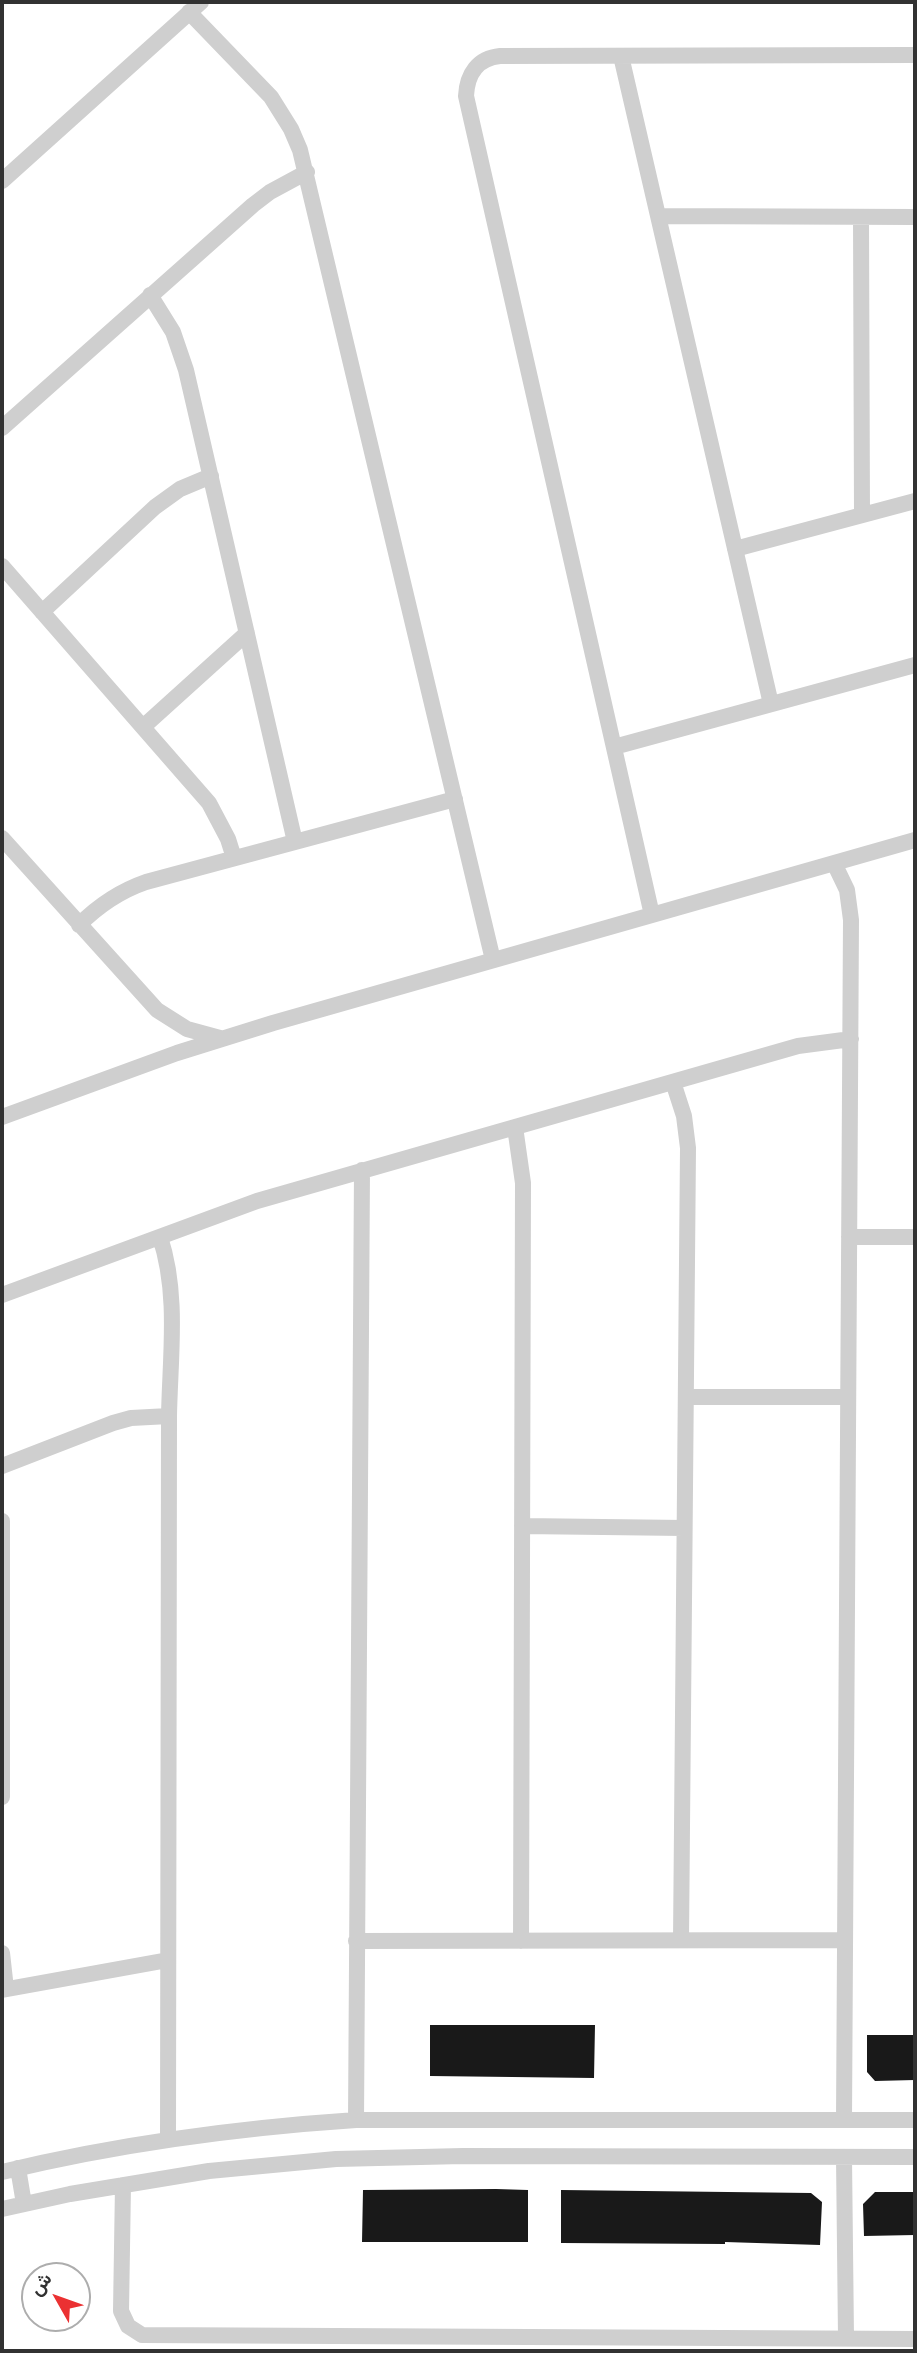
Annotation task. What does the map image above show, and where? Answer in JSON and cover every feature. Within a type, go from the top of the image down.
[{"type":"street","points":[[2,181],[195,7],[271,97],[291,129],[307,172],[493,960]]},
{"type":"street","points":[[621,55],[771,704]]},
{"type":"street","points":[[652,915],[466,96],[467,87],[472,71],[492,57],[915,55]]},
{"type":"street","points":[[2,428],[253,205],[270,192],[307,172]]},
{"type":"street","points":[[658,216],[915,217]]},
{"type":"street","points":[[861,217],[862,515]]},
{"type":"street","points":[[150,295],[163,314],[180,351],[295,842]]},
{"type":"street","points":[[42,612],[155,507],[180,489],[211,476]]},
{"type":"street","points":[[735,549],[915,501]]},
{"type":"street","points":[[2,566],[209,803],[234,858]]},
{"type":"street","points":[[143,727],[247,633]]},
{"type":"street","points":[[614,747],[915,665]]},
{"type":"street","points":[[79,925],[103,903],[131,887],[455,799]]},
{"type":"street","points":[[2,838],[157,1010],[187,1029],[221,1038]]},
{"type":"street","points":[[2,1116],[221,1038],[915,840]]},
{"type":"street","points":[[834,863],[850,905],[844,2119]]},
{"type":"street","points":[[2,1294],[257,1201],[798,1046],[850,1039]]},
{"type":"street","points":[[673,1082],[684,1116],[688,1148],[681,1940]]},
{"type":"street","points":[[515,1127],[523,1183],[521,1941]]},
{"type":"street","points":[[356,2120],[362,1170]]},
{"type":"street","points":[[160,1237],[172,1285],[169,1416],[167,2140]]},
{"type":"street","points":[[849,1237],[915,1237]]},
{"type":"street","points":[[686,1397],[848,1397]]},
{"type":"street","points":[[2,1466],[113,1423],[140,1417],[169,1416]]},
{"type":"street","points":[[2,1521],[2,1797]]},
{"type":"street","points":[[522,1526],[684,1528]]},
{"type":"street","points":[[356,1941],[845,1940]]},
{"type":"street","points":[[2,1953],[4,1989],[168,1960]]},
{"type":"street","points":[[24,2204],[10,2170],[97,2151],[268,2127],[356,2120],[915,2120]]},
{"type":"street","points":[[2,2209],[209,2171],[399,2156],[915,2157]]},
{"type":"street","points":[[844,2157],[846,2338]]},
{"type":"street","points":[[123,2185],[121,2311],[128,2326],[142,2335],[915,2339]]},
{"type":"building","points":[[430,2025],[595,2025],[594,2078],[430,2076]]},
{"type":"building","points":[[867,2035],[915,2035],[915,2080],[875,2081],[867,2072]]},
{"type":"building","points":[[363,2190],[528,2190],[528,2242],[362,2242]]},
{"type":"building","points":[[561,2190],[811,2193],[822,2202],[820,2245],[725,2242],[561,2243]]},
{"type":"building","points":[[875,2192],[915,2192],[915,2235],[864,2236],[863,2204]]}]
